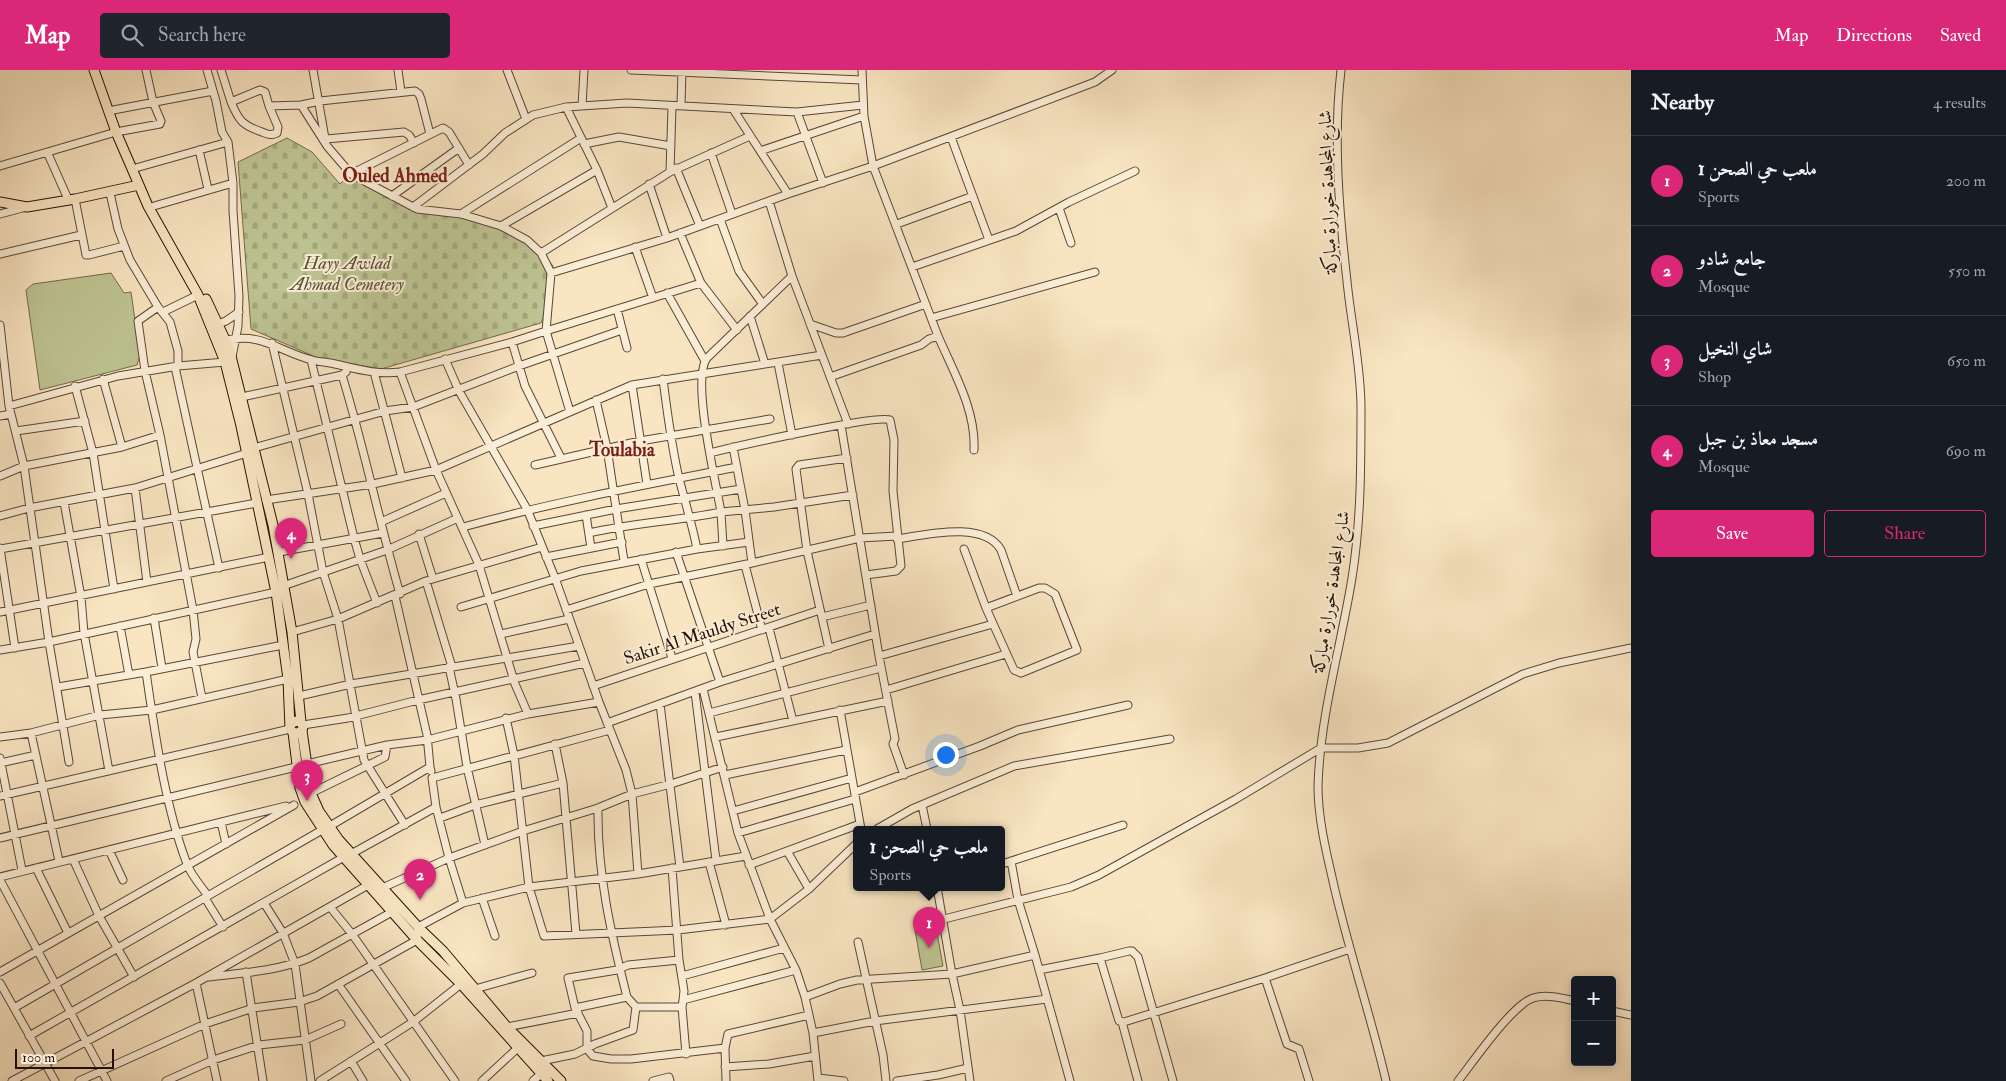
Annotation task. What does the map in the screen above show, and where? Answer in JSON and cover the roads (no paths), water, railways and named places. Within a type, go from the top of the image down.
[{"type":"main road","points":[[94,70],[116,132],[148,206],[215,326]]},
{"type":"main road","points":[[0,202],[28,207],[139,185]]},
{"type":"main road","points":[[146,198],[154,206],[183,254],[222,341],[228,360],[262,501],[270,557],[292,632],[300,696],[296,767],[305,802],[368,884],[417,940],[520,1045],[541,1061],[561,1081]]},
{"type":"main road","points":[[228,360],[242,397],[251,450]]},
{"type":"main road","points":[[262,501],[278,552],[283,645],[297,727],[307,764],[311,793],[326,828]]},
{"type":"main road","points":[[347,856],[382,888],[442,951],[507,1026],[548,1081]]},
{"type":"street","points":[[0,166],[48,154],[116,132],[160,124],[161,121],[153,102],[146,70]]},
{"type":"street","points":[[9,406],[75,386],[145,370],[228,360],[237,338],[239,312],[239,279],[233,210],[233,183],[228,142],[222,132],[207,70]]},
{"type":"street","points":[[221,70],[231,102],[237,117],[243,124],[274,135],[277,133],[278,127],[264,92],[260,90],[231,102]]},
{"type":"street","points":[[314,70],[326,143]]},
{"type":"street","points":[[398,70],[400,92]]},
{"type":"street","points":[[507,70],[526,119]]},
{"type":"street","points":[[582,106],[584,70]]},
{"type":"street","points":[[631,70],[862,80]]},
{"type":"street","points":[[862,70],[864,116],[873,166],[897,224],[930,318],[969,409],[975,434],[974,450]]},
{"type":"street","points":[[551,273],[667,238],[788,194],[873,166],[1096,82],[1112,70]]},
{"type":"street","name":"شارع المجاهدة خورارة مباركة","points":[[1341,70],[1338,154],[1340,212],[1359,368],[1361,405],[1360,486],[1352,579],[1322,748],[1318,786],[1322,826],[1336,896],[1386,1081]]},
{"type":"street","points":[[681,106],[682,71]]},
{"type":"street","points":[[108,111],[213,91]]},
{"type":"street","points":[[270,106],[300,105],[412,91],[419,94],[430,134]]},
{"type":"street","points":[[412,207],[469,165],[505,133],[526,119],[566,107],[618,102],[797,112],[863,105]]},
{"type":"street","points":[[300,105],[326,143],[351,174],[412,207],[461,214],[501,226],[527,240],[541,253],[551,273],[546,331],[570,412]]},
{"type":"street","points":[[672,106],[671,146],[673,170],[700,226]]},
{"type":"street","points":[[566,107],[597,170],[612,208]]},
{"type":"street","points":[[733,109],[788,194]]},
{"type":"street","points":[[797,112],[823,183]]},
{"type":"street","points":[[760,151],[864,116]]},
{"type":"street","points":[[351,174],[439,129],[447,129],[469,165]]},
{"type":"street","points":[[326,143],[404,132],[409,135],[414,143]]},
{"type":"street","points":[[541,253],[673,170],[750,136]]},
{"type":"street","points":[[951,137],[989,240]]},
{"type":"street","points":[[461,214],[582,141],[619,138],[671,146]]},
{"type":"street","points":[[132,169],[228,142]]},
{"type":"street","points":[[392,196],[459,148]]},
{"type":"street","points":[[199,150],[208,189]]},
{"type":"street","points":[[711,152],[732,214]]},
{"type":"street","points":[[48,154],[72,199],[87,255],[124,246]]},
{"type":"street","points":[[501,226],[597,170]]},
{"type":"street","points":[[912,267],[1016,231],[1135,171]]},
{"type":"street","points":[[154,206],[233,183]]},
{"type":"street","points":[[650,184],[667,238]]},
{"type":"street","points":[[110,192],[118,229],[124,246],[160,310],[170,322],[174,335],[176,367],[219,568]]},
{"type":"street","points":[[897,224],[973,196]]},
{"type":"street","points":[[769,201],[792,276],[830,377],[844,425],[847,458],[875,634],[895,739],[893,744],[904,775]]},
{"type":"street","points":[[0,214],[28,207]]},
{"type":"street","points":[[1059,208],[1070,243]]},
{"type":"street","points":[[720,219],[739,271],[762,303]]},
{"type":"street","points":[[680,233],[701,283],[737,330]]},
{"type":"street","points":[[0,254],[81,235]]},
{"type":"street","points":[[635,247],[653,298]]},
{"type":"street","points":[[930,318],[1095,272]]},
{"type":"street","points":[[724,546],[721,512],[706,431],[702,372],[705,361],[762,303],[792,276]]},
{"type":"street","points":[[222,341],[237,338],[255,339],[272,343],[311,360],[336,364],[350,369],[386,374],[400,372],[512,342],[701,283]]},
{"type":"street","points":[[667,293],[705,361]]},
{"type":"street","points":[[198,295],[138,321],[145,370],[169,478],[193,610],[196,639],[193,647],[202,698]]},
{"type":"street","points":[[810,324],[836,333],[843,333],[926,304]]},
{"type":"street","points":[[617,309],[628,348]]},
{"type":"street","points":[[215,326],[232,318],[239,312]]},
{"type":"street","points":[[750,316],[765,364]]},
{"type":"street","points":[[0,325],[3,372],[9,406],[24,466],[49,642],[69,762]]},
{"type":"street","points":[[0,516],[29,508],[135,488],[197,470],[251,450],[385,411],[413,408],[460,391],[519,366],[622,330]]},
{"type":"street","points":[[830,377],[921,345],[929,339],[938,336]]},
{"type":"street","points":[[512,342],[532,401],[561,458]]},
{"type":"street","points":[[272,343],[293,438],[308,494],[323,572],[338,619],[366,765],[405,825]]},
{"type":"street","points":[[15,648],[0,549],[262,501],[373,484],[436,470],[632,385],[702,372],[778,363],[822,355]]},
{"type":"street","points":[[445,359],[460,391],[527,510],[555,578],[593,686],[626,770],[632,794],[638,874]]},
{"type":"street","points":[[311,360],[354,538],[377,603]]},
{"type":"street","points":[[778,363],[792,435]]},
{"type":"street","points":[[242,397],[342,375],[350,369]]},
{"type":"street","points":[[374,372],[402,478]]},
{"type":"street","points":[[400,372],[436,470],[464,527],[479,565],[513,679],[528,714]]},
{"type":"street","points":[[342,375],[373,484],[427,740],[436,807],[449,858],[464,903]]},
{"type":"street","points":[[103,379],[122,447]]},
{"type":"street","points":[[662,379],[670,437],[697,549]]},
{"type":"street","points":[[632,385],[647,484]]},
{"type":"street","points":[[75,386],[93,453],[114,589]]},
{"type":"street","points":[[596,400],[607,448],[624,562]]},
{"type":"street","points":[[0,416],[11,414]]},
{"type":"street","points":[[535,465],[640,441],[770,419]]},
{"type":"street","points":[[710,453],[844,425],[881,419],[890,420],[894,440],[893,491],[901,562],[900,570],[866,575]]},
{"type":"street","points":[[16,431],[85,421]]},
{"type":"street","points":[[0,476],[24,466],[122,447],[160,435]]},
{"type":"street","points":[[733,447],[745,510],[749,542],[748,564],[766,629],[779,664],[793,721]]},
{"type":"street","points":[[829,649],[807,551],[796,467],[847,458]]},
{"type":"street","points":[[464,527],[613,490],[737,467]]},
{"type":"street","points":[[135,488],[138,524],[148,582]]},
{"type":"street","points":[[533,526],[586,515],[741,489]]},
{"type":"street","points":[[381,522],[446,493]]},
{"type":"street","points":[[589,533],[619,526],[691,518],[721,512],[853,494]]},
{"type":"street","points":[[64,502],[81,596],[84,634],[109,771]]},
{"type":"street","points":[[586,515],[591,548]]},
{"type":"street","points":[[0,650],[49,642],[280,589],[387,550],[458,518]]},
{"type":"street","points":[[566,610],[649,584],[748,564],[860,538],[965,532],[988,537],[998,545],[1017,596]]},
{"type":"street","points":[[278,552],[383,533]]},
{"type":"street","points":[[419,534],[450,667],[467,767],[485,845]]},
{"type":"street","points":[[546,557],[622,542]]},
{"type":"street","points":[[461,607],[555,578],[624,562],[676,552],[749,542]]},
{"type":"street","points":[[292,632],[338,619],[430,580],[542,547]]},
{"type":"street","points":[[964,549],[986,608],[1014,670],[1022,673],[1077,650],[1055,594],[1050,590],[1039,588],[986,608]]},
{"type":"street","points":[[676,552],[720,682]]},
{"type":"street","points":[[0,612],[270,557]]},
{"type":"street","points":[[641,559],[672,658]]},
{"type":"street","name":"Sakir Al Mauldy Street","points":[[593,686],[672,658],[766,629],[821,613],[871,605]]},
{"type":"street","points":[[154,618],[162,668]]},
{"type":"street","points":[[501,634],[569,619]]},
{"type":"street","points":[[879,656],[993,624]]},
{"type":"street","points":[[120,626],[129,675]]},
{"type":"street","points":[[607,722],[720,682],[875,634]]},
{"type":"street","points":[[58,687],[283,645]]},
{"type":"street","points":[[300,696],[351,684],[579,646]]},
{"type":"street","points":[[944,919],[1071,887],[1099,875],[1236,799],[1322,748],[1358,748],[1388,743],[1523,674],[1559,662],[1631,648]]},
{"type":"street","points":[[886,690],[1006,654]]},
{"type":"street","points":[[4,795],[585,663]]},
{"type":"street","points":[[709,713],[882,668]]},
{"type":"street","points":[[146,672],[161,758],[177,833],[188,866],[223,927]]},
{"type":"street","points":[[0,737],[31,733],[100,715],[152,710],[288,679]]},
{"type":"street","points":[[703,689],[738,833],[770,920],[796,970],[805,998],[813,1033],[818,1080],[844,1081]]},
{"type":"street","points":[[695,692],[706,773],[712,861],[726,925]]},
{"type":"street","points":[[716,737],[888,701]]},
{"type":"street","points":[[307,764],[387,746],[427,740],[506,718],[599,702]]},
{"type":"street","points":[[660,704],[680,866]]},
{"type":"street","points":[[738,833],[855,796],[1018,730],[1128,705]]},
{"type":"street","points":[[840,710],[861,826]]},
{"type":"street","points":[[506,718],[514,754],[529,887],[544,936],[678,930],[770,920],[809,889],[853,847]]},
{"type":"street","points":[[432,778],[514,754],[610,730]]},
{"type":"street","points":[[31,733],[59,862]]},
{"type":"street","points":[[883,826],[922,805],[1014,766],[1170,739]]},
{"type":"street","points":[[555,744],[563,783],[576,934]]},
{"type":"street","points":[[311,793],[386,757],[387,746]]},
{"type":"street","points":[[725,775],[846,750]]},
{"type":"street","points":[[22,870],[4,795],[0,761],[36,754]]},
{"type":"street","points":[[382,888],[449,858],[524,830],[598,808],[632,794],[671,784],[723,766]]},
{"type":"street","points":[[0,838],[296,767]]},
{"type":"street","points":[[14,1008],[430,767]]},
{"type":"street","points":[[733,811],[852,778]]},
{"type":"street","points":[[440,818],[475,805],[563,783]]},
{"type":"street","points":[[107,1081],[0,878],[22,870],[305,802]]},
{"type":"street","points":[[0,972],[294,805]]},
{"type":"street","points":[[922,805],[926,826]]},
{"type":"street","points":[[29,1036],[436,807]]},
{"type":"street","points":[[541,1061],[575,1054],[633,1030],[636,1007],[627,997],[611,932],[601,878],[597,838],[598,808]]},
{"type":"street","points":[[221,822],[226,844]]},
{"type":"street","points":[[1005,863],[1123,825]]},
{"type":"street","points":[[749,864],[853,829]]},
{"type":"street","points":[[109,850],[123,880]]},
{"type":"street","points":[[787,851],[809,889]]},
{"type":"street","points":[[79,1081],[206,1024],[252,1008],[299,1002],[317,996],[417,940],[418,927],[464,903],[529,887],[638,874],[746,856]]},
{"type":"street","points":[[74,859],[99,916],[134,977]]},
{"type":"street","points":[[1011,861],[1018,900],[1070,1081]]},
{"type":"street","points":[[36,868],[68,933]]},
{"type":"street","points":[[672,868],[679,960],[682,976],[686,1054]]},
{"type":"street","points":[[12,1081],[196,983],[368,884]]},
{"type":"street","points":[[939,891],[952,974],[960,1010],[970,1081]]},
{"type":"street","points":[[482,898],[495,936]]},
{"type":"street","points":[[264,903],[280,931],[284,933],[295,964],[311,1081]]},
{"type":"street","points":[[330,907],[374,965],[451,1080]]},
{"type":"street","points":[[205,977],[295,964],[392,912]]},
{"type":"street","points":[[858,942],[883,1055],[886,1081]]},
{"type":"street","points":[[682,976],[784,948]]},
{"type":"street","points":[[1122,1022],[1153,1014],[1350,949]]},
{"type":"street","points":[[1039,970],[1129,951],[1135,953],[1173,1081]]},
{"type":"street","points":[[805,998],[840,984],[866,979],[952,974],[1035,955]]},
{"type":"street","points":[[1100,958],[1119,1021],[1122,1022],[1138,1081]]},
{"type":"street","points":[[679,960],[628,965],[568,978],[577,1010],[587,1031],[587,1049],[593,1056],[611,1059],[686,1054],[725,1048]]},
{"type":"street","points":[[636,1007],[682,1003],[796,970]]},
{"type":"street","points":[[246,972],[264,1081]]},
{"type":"street","points":[[475,989],[532,973]]},
{"type":"street","points":[[1265,978],[1287,1044],[1299,1049],[1309,1081]]},
{"type":"street","points":[[0,983],[55,1081]]},
{"type":"street","points":[[196,983],[217,1081]]},
{"type":"street","points":[[338,984],[406,1081]]},
{"type":"street","points":[[320,1081],[413,1022],[461,984]]},
{"type":"street","points":[[1458,1081],[1509,1017],[1525,1001],[1542,996],[1571,1000]]},
{"type":"street","points":[[507,1026],[627,997]]},
{"type":"street","points":[[813,1033],[875,1021],[1047,999]]},
{"type":"street","points":[[1616,1012],[1631,1015]]},
{"type":"street","points":[[726,1081],[725,1048],[728,1034],[809,1015]]},
{"type":"street","points":[[166,1081],[214,1060],[259,1045],[304,1040],[342,1024]]},
{"type":"street","points":[[482,1081],[520,1045]]},
{"type":"street","points":[[725,1067],[769,1064],[815,1056]]},
{"type":"street","points":[[351,1061],[363,1081]]},
{"type":"street","points":[[897,1081],[968,1068]]},
{"type":"street","points":[[533,1081],[541,1074]]},
{"type":"street","points":[[653,1081],[670,1077],[670,1081]]},
{"type":"place","name":"مسجد معاذ بن جبل","points":[[291,559]]},
{"type":"place","name":"شاي النخيل","points":[[307,801]]},
{"type":"place","name":"جامع شادو","points":[[420,900]]},
{"type":"place","name":"ملعب حي الصحن 1","points":[[929,948]]},
{"type":"district","name":"Ouled Ahmed","points":[[395,176]]},
{"type":"district","name":"Toulabia","points":[[622,450]]},
{"type":"park label","name":"Hayy Awlad Ahmad Cemetery","points":[[347,273]]}]
